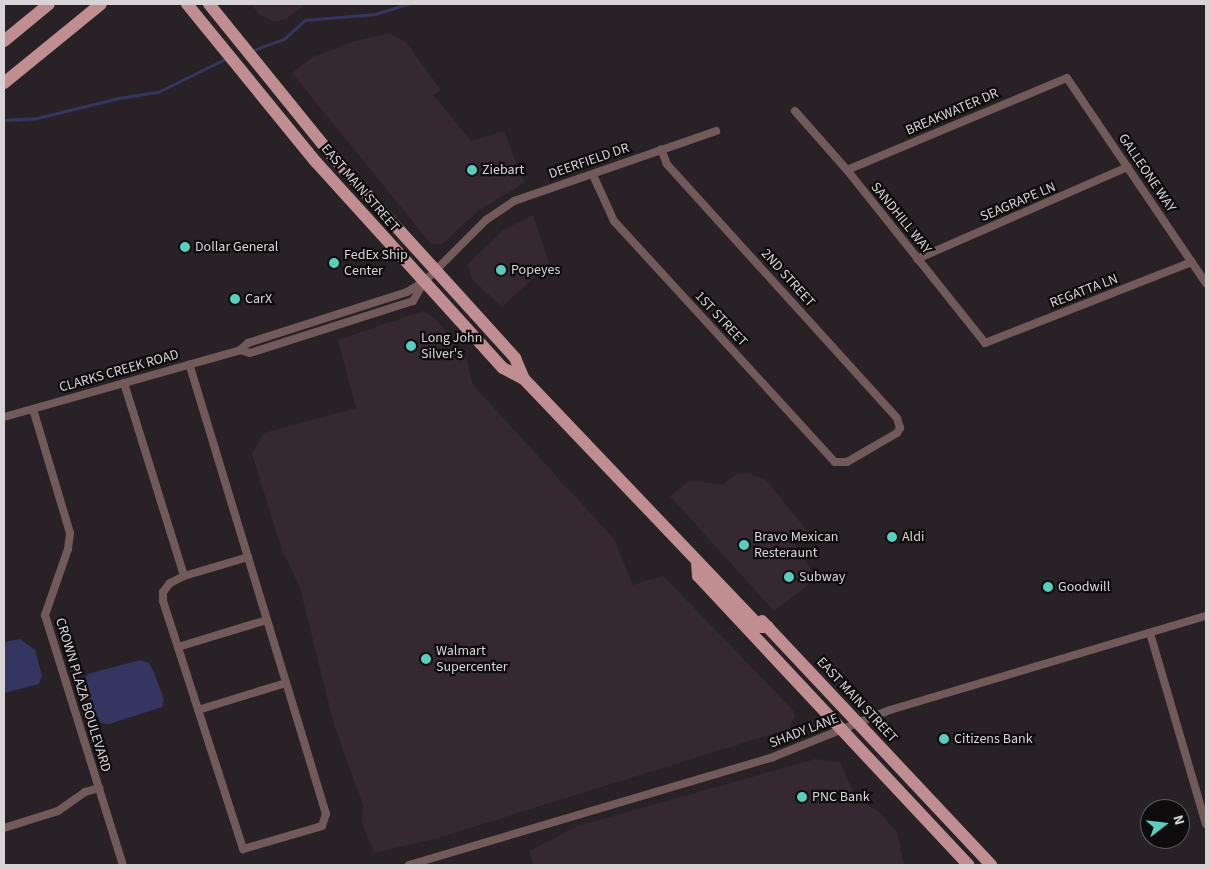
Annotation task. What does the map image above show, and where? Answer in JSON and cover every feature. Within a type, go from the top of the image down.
[{"type":"main road","points":[[4,41],[49,4]]},
{"type":"main road","points":[[4,84],[101,4]]},
{"type":"main road","name":"EAST MAIN STREET","points":[[187,4],[244,75],[429,277],[516,358],[524,379],[760,627],[768,627],[990,865]]},
{"type":"main road","name":"EAST MAIN STREET","points":[[209,4],[429,277]]},
{"type":"main road","name":"EAST MAIN STREET","points":[[697,562],[698,576],[968,865]]},
{"type":"street","name":"GALLEONE WAY","points":[[1067,78],[1206,283]]},
{"type":"street","name":"BREAKWATER DR","points":[[846,170],[1067,78]]},
{"type":"street","name":"SANDHILL WAY","points":[[794,111],[846,170],[985,343]]},
{"type":"street","name":"DEERFIELD DR","points":[[429,277],[486,220],[505,206],[537,191],[593,175],[661,149],[716,131]]},
{"type":"street","name":"2ND STREET","points":[[661,149],[667,164],[900,424],[897,433],[847,462]]},
{"type":"street","name":"SEAGRAPE LN","points":[[917,259],[1128,167]]},
{"type":"street","name":"1ST STREET","points":[[593,175],[614,221],[829,457],[835,462],[847,462]]},
{"type":"street","name":"REGATTA LN","points":[[985,343],[1192,262]]},
{"type":"street","name":"CLARKS CREEK ROAD","points":[[4,416],[240,350],[248,343],[407,292],[429,277]]},
{"type":"street","name":"CLARKS CREEK ROAD","points":[[240,350],[250,353],[413,301],[429,277]]},
{"type":"street","points":[[189,364],[248,557],[286,684],[326,814],[322,826],[242,849],[163,601],[163,592],[175,579],[248,557]]},
{"type":"street","points":[[124,383],[184,576]]},
{"type":"street","name":"CROWN PLAZA BOULEVARD","points":[[33,409],[70,533],[68,549],[45,615],[123,865]]},
{"type":"street","name":"SHADY LANE","points":[[409,865],[773,757],[842,731],[857,722],[890,710],[1206,616]]},
{"type":"street","points":[[178,647],[267,620]]},
{"type":"street","points":[[1150,633],[1206,824]]},
{"type":"street","points":[[198,710],[286,684]]},
{"type":"street","name":"CROWN PLAZA BOULEVARD","points":[[4,828],[58,811],[86,792],[99,788]]},
{"type":"shaded area","points":[[251,4],[306,4],[286,19],[274,22],[259,14]]},
{"type":"shaded area","points":[[390,33],[406,42],[441,90],[433,95],[471,141],[504,131],[524,183],[478,211],[442,244],[431,244],[292,73],[313,57],[352,42]]},
{"type":"shaded area","points":[[533,215],[549,263],[502,307],[472,279],[468,264],[503,230]]},
{"type":"shaded area","points":[[423,311],[434,317],[466,357],[473,385],[614,539],[633,585],[663,576],[793,710],[795,716],[788,729],[434,839],[374,853],[362,822],[363,805],[334,725],[300,588],[282,550],[252,454],[264,433],[356,408],[338,340]]},
{"type":"shaded area","points":[[747,473],[766,480],[809,533],[793,543],[817,578],[774,611],[670,496],[690,480],[722,485],[737,474]]},
{"type":"shaded area","points":[[815,759],[840,762],[856,798],[878,811],[897,832],[904,865],[534,865],[529,851],[578,826]]},
{"type":"water","points":[[20,639],[35,650],[42,676],[39,684],[4,693],[4,642]]},
{"type":"water","points":[[140,660],[149,663],[154,673],[164,699],[162,707],[109,724],[101,723],[93,709],[85,679],[88,674]]},
{"type":"waterway","points":[[251,51],[284,39],[305,20],[375,14],[408,4]]},
{"type":"waterway","points":[[4,120],[37,118],[119,98],[158,92],[227,58]]},
{"type":"place","name":"Ziebart","points":[[472,170]]},
{"type":"place","name":"Dollar General","points":[[185,247]]},
{"type":"place","name":"FedEx Ship Center","points":[[334,263]]},
{"type":"place","name":"Popeyes","points":[[501,270]]},
{"type":"place","name":"CarX","points":[[235,299]]},
{"type":"place","name":"Long John Silver's","points":[[411,346]]},
{"type":"place","name":"Aldi","points":[[892,537]]},
{"type":"place","name":"Bravo Mexican Resteraunt","points":[[744,545]]},
{"type":"place","name":"Subway","points":[[789,577]]},
{"type":"place","name":"Goodwill","points":[[1048,587]]},
{"type":"place","name":"Walmart Supercenter","points":[[426,659]]},
{"type":"place","name":"Citizens Bank","points":[[944,739]]},
{"type":"place","name":"PNC Bank","points":[[802,797]]}]
